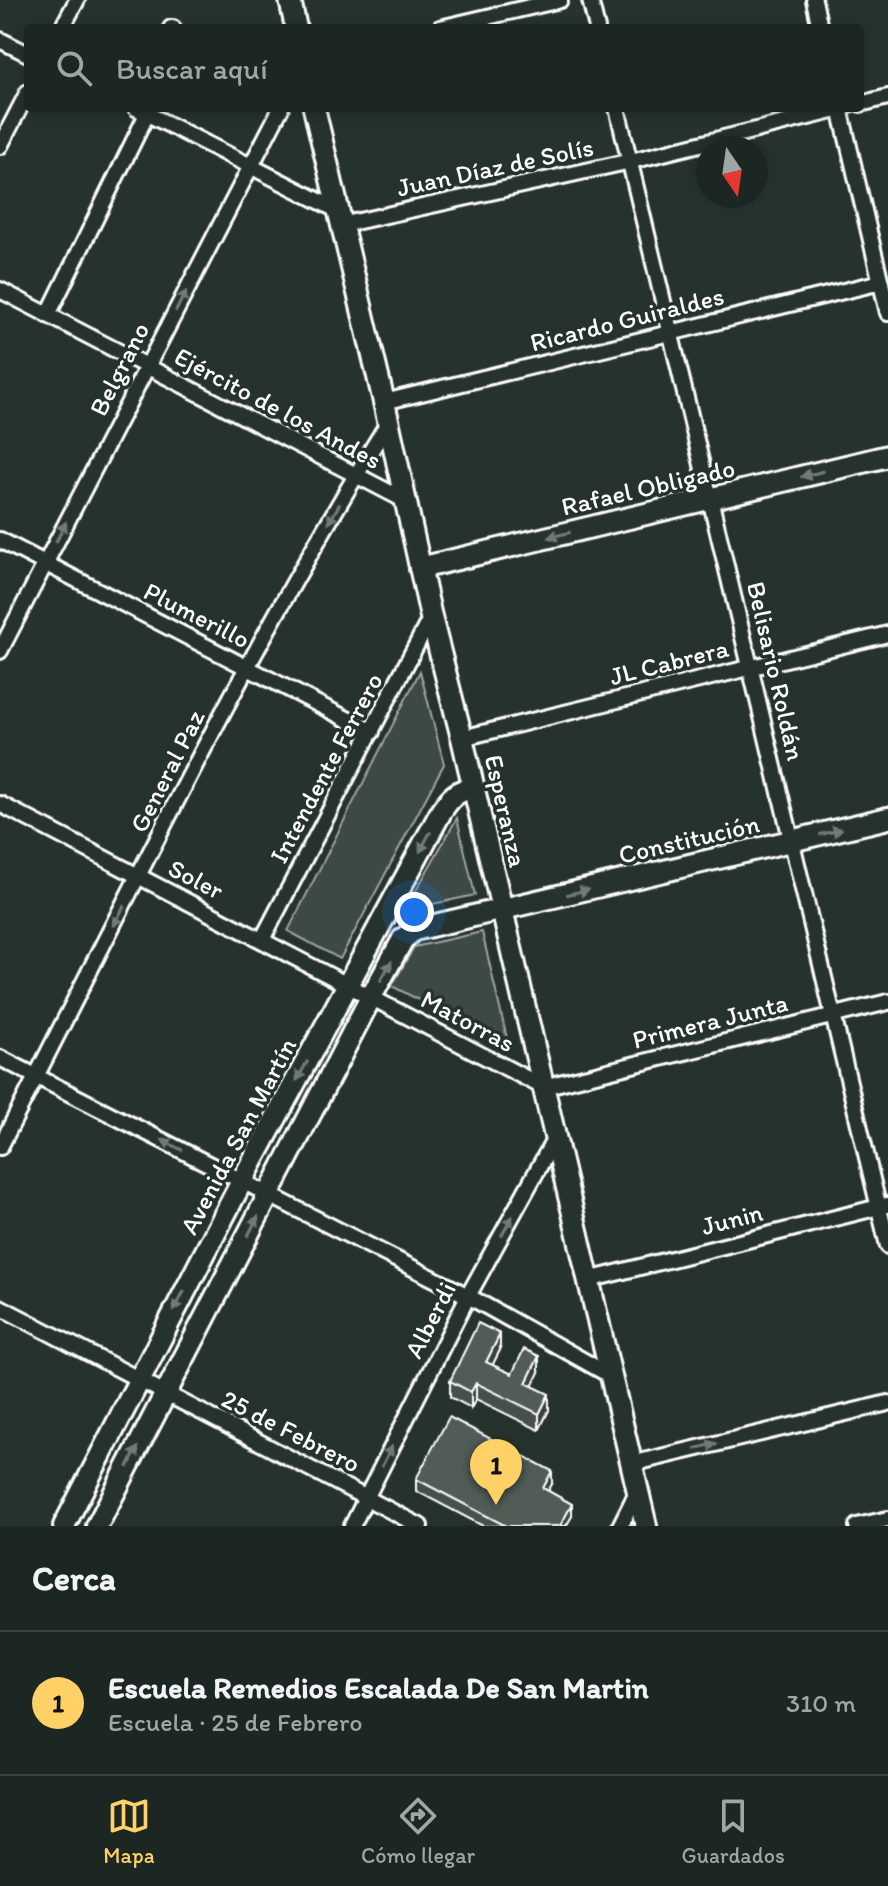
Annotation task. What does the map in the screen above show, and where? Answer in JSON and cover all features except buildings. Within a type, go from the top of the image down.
[{"type":"main road","points":[[290,0],[295,24]]},
{"type":"main road","name":"Esperanza","points":[[315,112],[646,1526]]},
{"type":"main road","name":"Rafael Obligado","points":[[420,568],[888,456]]},
{"type":"main road","name":"Avenida San Martín","points":[[64,1526],[242,1181],[442,810],[453,794],[474,788]]},
{"type":"main road","name":"Constitución","points":[[502,910],[888,818]]},
{"type":"main road","name":"Avenida San Martín","points":[[97,1526],[403,939],[414,930],[502,910]]},
{"type":"street","points":[[64,24],[77,0]]},
{"type":"street","points":[[457,24],[560,0]]},
{"type":"street","points":[[590,0],[596,24]]},
{"type":"street","points":[[814,0],[819,24]]},
{"type":"street","points":[[0,40],[24,52]]},
{"type":"street","points":[[864,103],[888,97]]},
{"type":"street","points":[[0,146],[24,100]]},
{"type":"street","points":[[48,315],[143,112]]},
{"type":"street","points":[[148,112],[251,166],[339,218]]},
{"type":"street","name":"Belgrano","points":[[0,651],[279,112]]},
{"type":"street","name":"Belisario Roldán","points":[[618,112],[833,1016],[883,1206],[888,1246]]},
{"type":"street","name":"Juan Díaz de Solís","points":[[339,218],[631,161],[826,112]]},
{"type":"street","points":[[843,112],[888,313]]},
{"type":"street","name":"Ricardo Guiraldes","points":[[386,413],[670,333],[881,282]]},
{"type":"street","name":"Ejército de los Andes","points":[[0,290],[406,501]]},
{"type":"street","name":"General Paz","points":[[0,1147],[247,668],[355,476],[386,413]]},
{"type":"street","name":"Plumerillo","points":[[0,540],[372,732]]},
{"type":"street","name":"Intendente Ferrero","points":[[262,940],[431,617]]},
{"type":"street","name":"JL Cabrera","points":[[462,738],[888,634]]},
{"type":"street","name":"Soler","points":[[0,804],[371,997]]},
{"type":"street","name":"Matorras","points":[[371,997],[543,1087]]},
{"type":"street","name":"Primera Junta","points":[[543,1087],[888,1002]]},
{"type":"street","points":[[0,1058],[468,1296],[611,1376]]},
{"type":"street","name":"Alberdi","points":[[352,1526],[468,1296],[555,1138]]},
{"type":"street","name":"Junin","points":[[588,1280],[883,1206]]},
{"type":"street","name":"25 de Febrero","points":[[0,1307],[420,1526]]},
{"type":"street","points":[[631,1464],[888,1403]]},
{"type":"street","points":[[620,1526],[637,1492]]},
{"type":"street","points":[[857,1526],[888,1519]]},
{"type":"shaded area","points":[[420,671],[444,764],[340,959],[288,931]]},
{"type":"shaded area","points":[[457,818],[475,895],[405,910]]},
{"type":"shaded area","points":[[482,932],[509,1047],[392,986],[414,947]]},
{"type":"place","name":"Escuela Remedios Escalada De San Martin","points":[[496,1505]]}]
